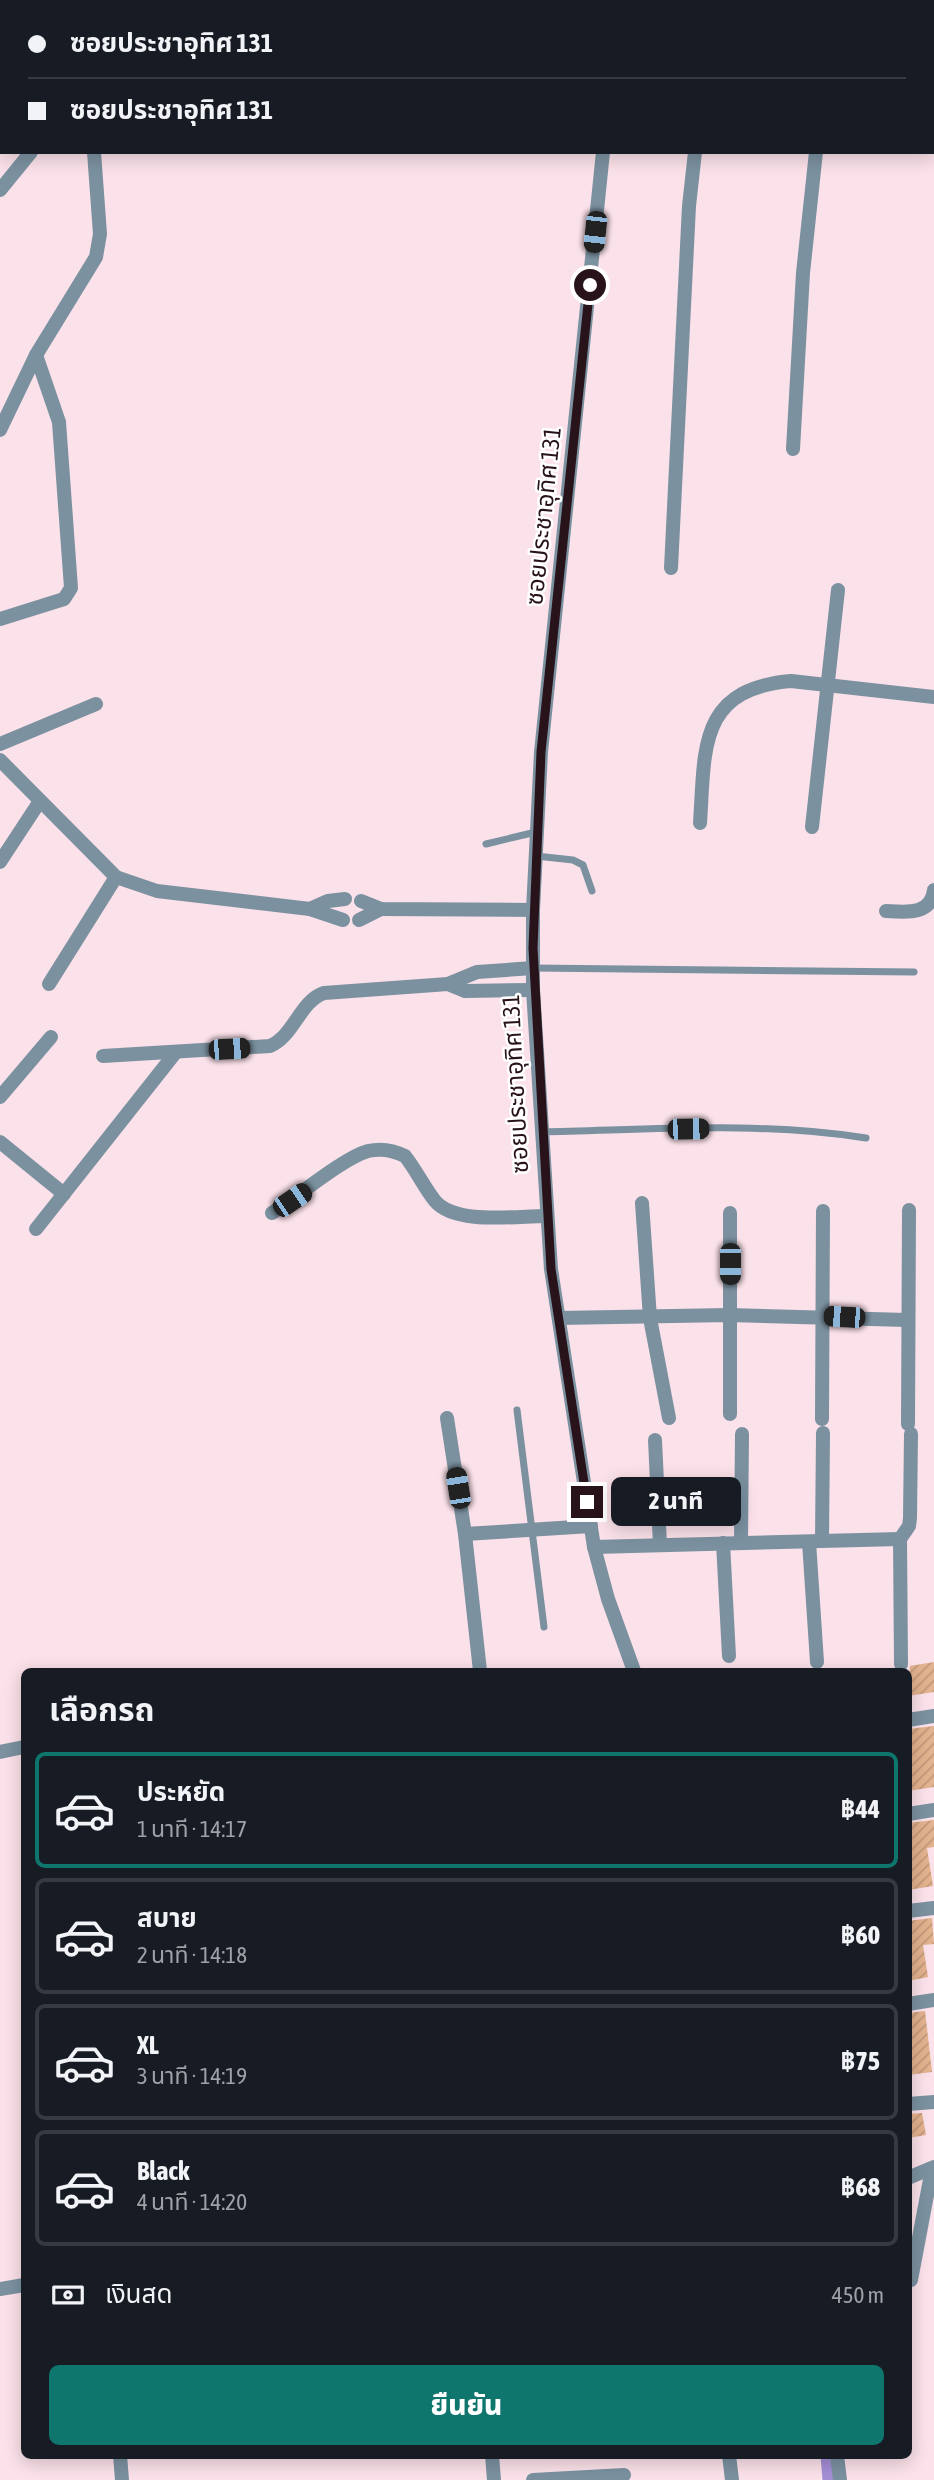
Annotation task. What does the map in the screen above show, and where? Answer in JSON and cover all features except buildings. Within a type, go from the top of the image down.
[{"type":"street","points":[[0,190],[29,154]]},
{"type":"street","points":[[0,430],[36,355],[96,257],[100,234],[94,154]]},
{"type":"street","name":"ซอยประชาอุทิศ 131","points":[[603,154],[541,752],[533,910],[533,990],[545,1216],[559,1318],[594,1547],[608,1599],[633,1668]]},
{"type":"street","points":[[671,568],[688,220],[695,154]]},
{"type":"street","points":[[793,449],[803,273],[816,154]]},
{"type":"street","points":[[0,619],[64,599],[71,588],[59,422],[36,355]]},
{"type":"street","points":[[812,827],[838,590]]},
{"type":"street","points":[[700,823],[709,729],[734,698],[769,683],[791,681],[934,697]]},
{"type":"street","points":[[0,744],[96,704]]},
{"type":"street","points":[[0,760],[116,877],[157,891],[310,909],[343,920]]},
{"type":"street","points":[[0,862],[40,801]]},
{"type":"street","points":[[49,984],[116,877]]},
{"type":"street","points":[[886,911],[922,910],[929,904],[934,890]]},
{"type":"street","points":[[310,909],[328,901],[345,899]]},
{"type":"street","points":[[361,901],[381,909],[533,910]]},
{"type":"street","points":[[359,920],[381,909]]},
{"type":"street","points":[[103,1056],[270,1046],[280,1042],[315,996],[324,993],[448,984],[477,972],[533,968]]},
{"type":"street","points":[[448,984],[465,991],[533,990]]},
{"type":"street","points":[[0,1097],[51,1037]]},
{"type":"street","points":[[36,1229],[176,1052]]},
{"type":"street","points":[[0,1142],[64,1194]]},
{"type":"street","points":[[272,1213],[352,1159],[367,1151],[383,1150],[405,1156],[436,1203],[449,1212],[467,1217],[545,1216]]},
{"type":"street","points":[[642,1203],[649,1318],[669,1418]]},
{"type":"street","points":[[817,1662],[816,1541],[822,1426],[823,1210]]},
{"type":"street","points":[[901,1664],[900,1539],[910,1518],[907,1320],[909,1210]]},
{"type":"street","points":[[730,1213],[730,1414]]},
{"type":"street","points":[[559,1318],[729,1315],[907,1320]]},
{"type":"street","points":[[447,1418],[465,1534],[480,1668]]},
{"type":"street","points":[[741,1542],[742,1434]]},
{"type":"street","points":[[655,1440],[660,1545]]},
{"type":"street","points":[[465,1534],[591,1526]]},
{"type":"street","points":[[594,1547],[900,1539]]},
{"type":"street","points":[[723,1543],[729,1656]]},
{"type":"street","points":[[912,1719],[934,1716]]},
{"type":"street","points":[[0,1752],[21,1748]]},
{"type":"street","points":[[912,1813],[934,1810]]},
{"type":"street","points":[[912,1911],[934,1908]]},
{"type":"street","points":[[912,2003],[934,2000]]},
{"type":"street","points":[[912,2104],[934,2102]]},
{"type":"street","points":[[912,2176],[933,2168]]},
{"type":"street","points":[[912,2275],[933,2168]]},
{"type":"street","points":[[0,2289],[21,2286]]},
{"type":"street","points":[[120,2459],[122,2480]]},
{"type":"street","points":[[492,2459],[494,2480]]},
{"type":"street","points":[[729,2459],[732,2480]]},
{"type":"street","points":[[837,2459],[839,2480]]},
{"type":"street","points":[[533,2480],[624,2475]]},
{"type":"lane","points":[[486,844],[536,832]]},
{"type":"lane","points":[[536,856],[573,860],[583,865],[592,891]]},
{"type":"lane","points":[[533,968],[914,972]]},
{"type":"lane","points":[[541,1132],[738,1128],[814,1130],[866,1138]]},
{"type":"lane","points":[[517,1410],[544,1627]]},
{"type":"waterway","points":[[830,2459],[832,2480]]},
{"type":"route","points":[[587,1502],[545,1216],[533,990],[533,910],[541,752],[590,285]]}]
